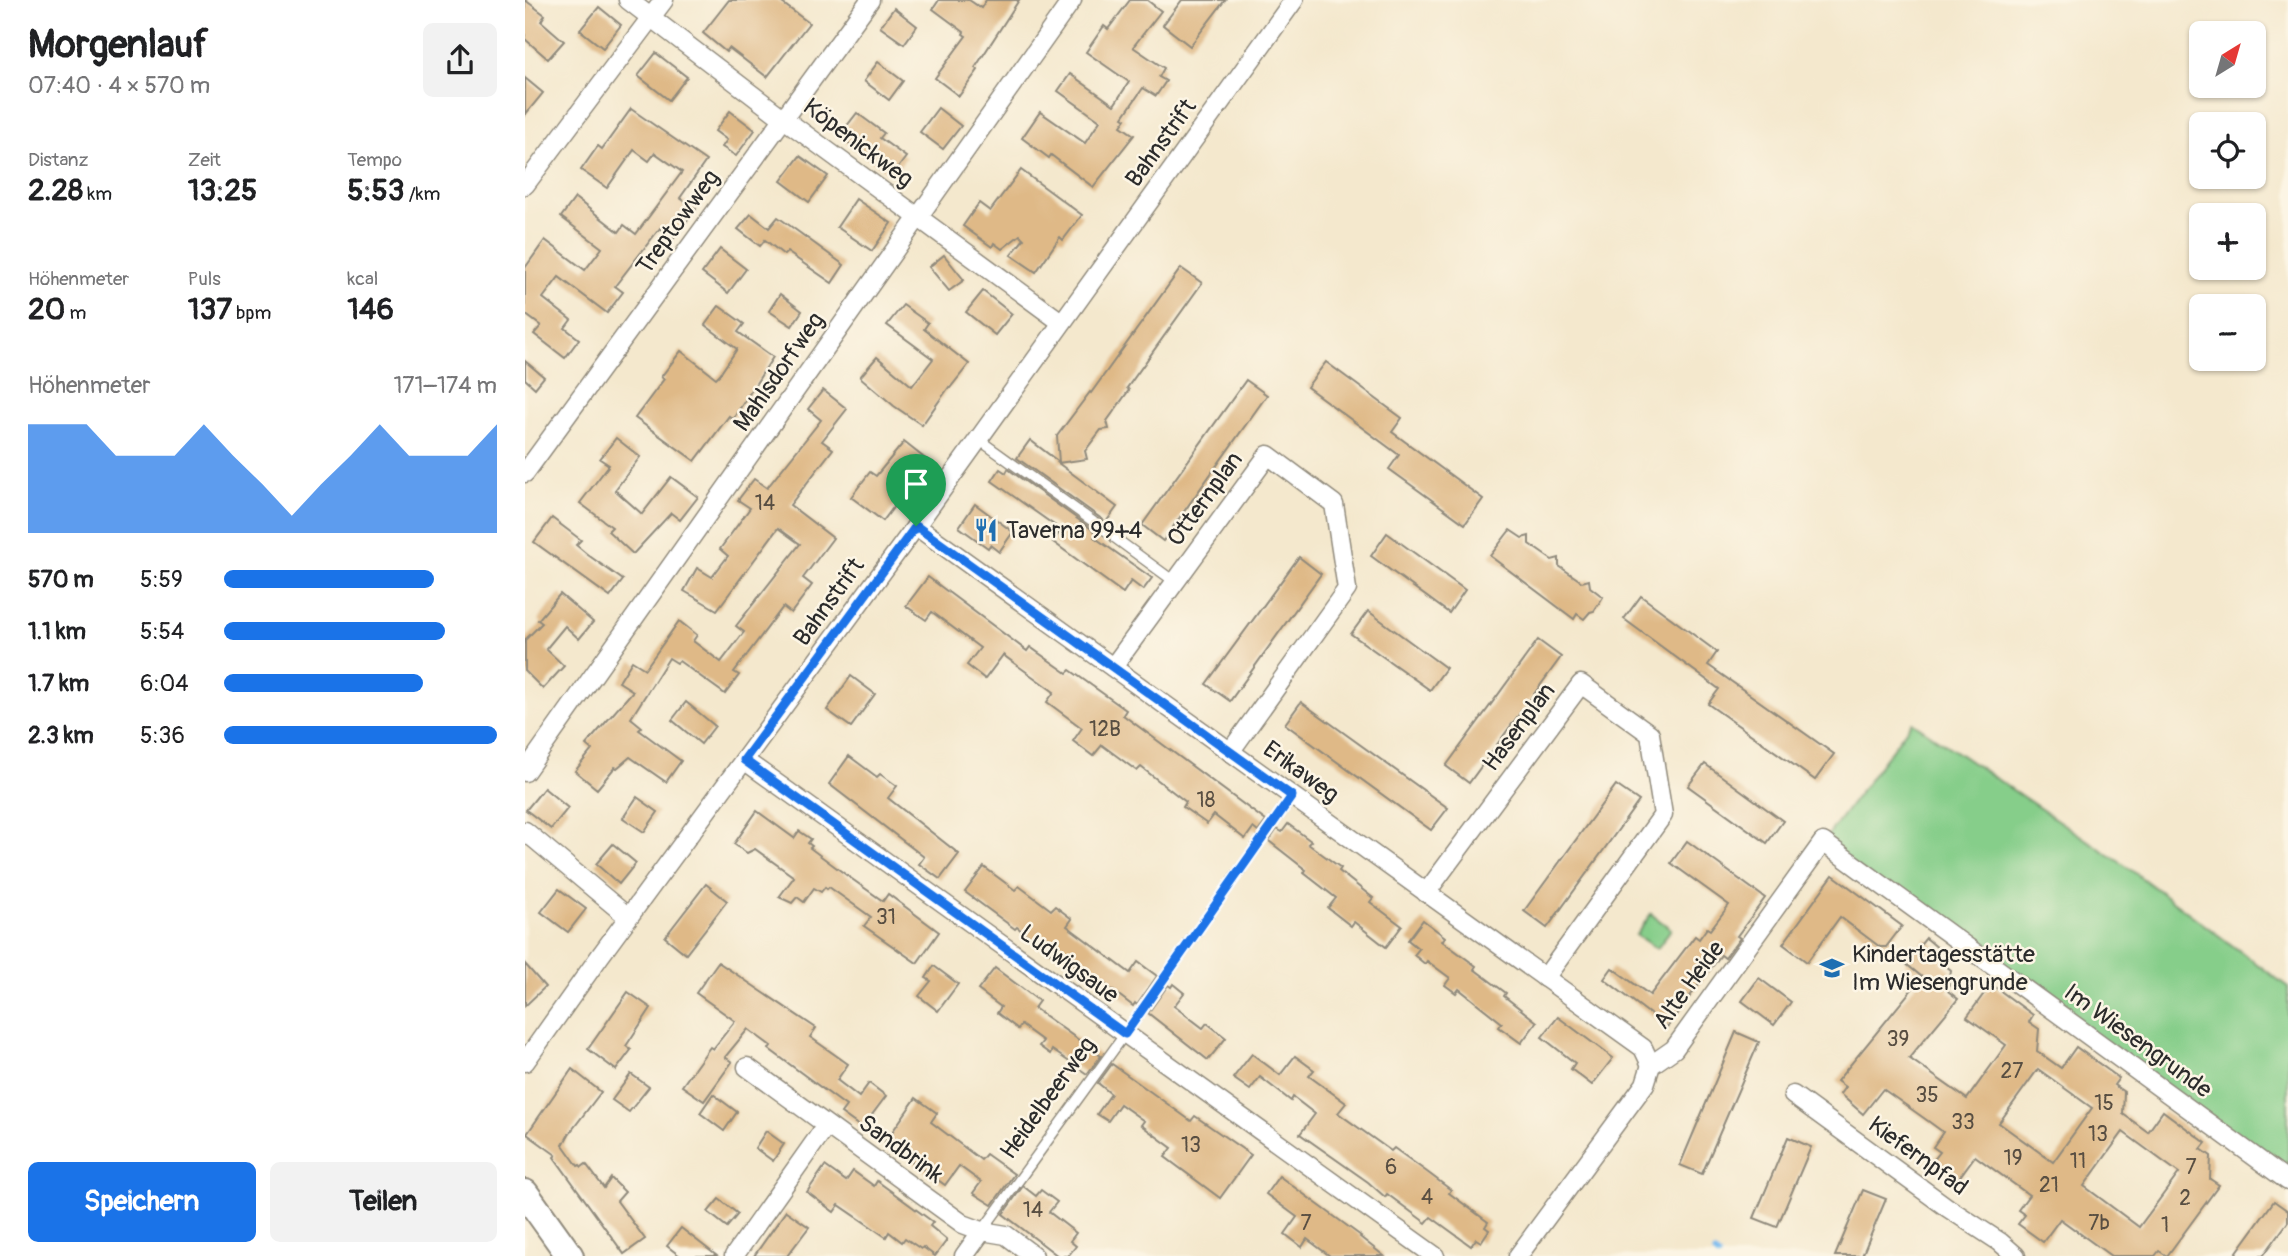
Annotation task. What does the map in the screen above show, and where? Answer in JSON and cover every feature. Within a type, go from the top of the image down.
[{"type":"street","name":"Köpenickweg","points":[[628,0],[784,119],[1061,322]]},
{"type":"street","points":[[525,185],[664,0]]},
{"type":"street","name":"Treptowweg","points":[[525,473],[870,0]]},
{"type":"street","name":"Mahlsdorfweg","points":[[525,772],[1072,0]]},
{"type":"street","name":"Bahnstrift","points":[[525,1062],[628,917],[916,526],[1293,0]]},
{"type":"street","name":"Otternplan","points":[[1113,667],[1268,455],[1334,504],[1347,589],[1230,752]]},
{"type":"street","name":"Erikaweg","points":[[916,526],[1643,1048],[1651,1065]]},
{"type":"street","name":"Hasenplan","points":[[1426,893],[1581,684],[1650,734],[1663,815],[1545,978]]},
{"type":"street","name":"Ludwigsaue","points":[[744,760],[1435,1256]]},
{"type":"street","points":[[525,831],[628,917]]},
{"type":"street","name":"Alte Heide","points":[[1518,1256],[1645,1084],[1651,1065],[1674,1049],[1823,842]]},
{"type":"street","name":"Im Wiesengrunde","points":[[1823,842],[2288,1181]]},
{"type":"street","name":"Sandbrink","points":[[747,1066],[963,1224],[1006,1235],[1034,1256]]},
{"type":"street","name":"Kiefernpfad","points":[[1793,1095],[2016,1256]]},
{"type":"street","points":[[734,1256],[826,1126]]},
{"type":"street","points":[[525,1194],[570,1256]]},
{"type":"street","name":"Heidelbeerweg","points":[[964,1256],[982,1231]]},
{"type":"lane","points":[[978,439],[1175,582]]},
{"type":"lane","name":"Heidelbeerweg","points":[[982,1231],[1125,1034],[1292,796]]},
{"type":"green space","points":[[1912,722],[2127,867],[2288,987],[2288,1181],[1823,842]]},
{"type":"green space","points":[[1651,914],[1671,929],[1657,949],[1636,935]]},
{"type":"building","points":[[525,0],[545,15],[541,21],[564,41],[548,59],[525,39]]},
{"type":"building","points":[[729,0],[778,0],[809,23],[767,77],[729,48],[726,52],[703,33]]},
{"type":"building","points":[[939,0],[969,0],[981,8],[986,0],[1019,0],[975,68],[978,70],[959,96],[935,78],[966,36],[933,9]]},
{"type":"building","points":[[1130,0],[1147,0],[1161,11],[1133,47],[1164,68],[1159,77],[1166,81],[1156,96],[1143,88],[1123,117],[1126,119],[1121,126],[1134,135],[1093,187],[1051,155],[1049,158],[1022,138],[1040,112],[1085,143],[1100,121],[1058,91],[1070,74],[1114,105],[1129,82],[1086,52],[1104,26],[1108,29]]},
{"type":"building","points":[[1182,0],[1225,0],[1190,46],[1163,25]]},
{"type":"building","points":[[599,7],[621,25],[603,48],[580,30]]},
{"type":"building","points":[[894,8],[917,26],[904,44],[880,27]]},
{"type":"building","points":[[656,53],[687,77],[669,100],[638,76]]},
{"type":"building","points":[[878,62],[903,81],[889,100],[864,81]]},
{"type":"building","points":[[525,78],[543,93],[525,115]]},
{"type":"building","points":[[938,108],[961,126],[943,149],[920,132]]},
{"type":"building","points":[[631,109],[706,161],[680,198],[696,209],[674,238],[660,228],[615,286],[623,292],[607,313],[559,277],[543,298],[571,320],[565,328],[579,339],[565,358],[534,334],[541,326],[525,314],[525,268],[545,240],[585,270],[602,248],[561,217],[575,198],[619,232],[624,225],[636,234],[682,172],[655,153],[649,161],[634,150],[607,188],[581,170],[598,146],[602,149]]},
{"type":"building","points":[[730,111],[755,130],[736,156],[722,147],[727,140],[715,131]]},
{"type":"building","points":[[857,113],[884,133],[880,138],[906,157],[892,176],[839,136]]},
{"type":"building","points":[[800,156],[828,176],[809,202],[781,181]]},
{"type":"building","points":[[1021,170],[1082,215],[1063,240],[1060,237],[1036,272],[1011,255],[1024,239],[1020,235],[1002,249],[994,243],[992,247],[963,226],[979,203],[990,211]]},
{"type":"building","points":[[856,199],[891,223],[872,251],[837,227]]},
{"type":"building","points":[[751,214],[769,228],[778,217],[844,265],[832,283],[787,252],[784,255],[765,240],[760,246],[738,229]]},
{"type":"building","points":[[720,249],[746,269],[728,293],[702,273]]},
{"type":"building","points":[[944,255],[964,280],[949,291],[929,267]]},
{"type":"building","points":[[1181,268],[1202,283],[1127,388],[1129,390],[1107,421],[1109,429],[1101,430],[1085,451],[1087,459],[1058,463],[1117,507],[1106,522],[1017,458],[1030,440],[1059,462],[1057,436]]},
{"type":"building","points":[[983,291],[1012,314],[995,335],[966,312]]},
{"type":"building","points":[[780,294],[802,311],[792,326],[769,311]]},
{"type":"building","points":[[903,305],[928,323],[924,329],[969,364],[922,425],[894,406],[860,377],[877,357],[912,386],[933,359],[887,325]]},
{"type":"building","points":[[719,306],[744,324],[738,332],[773,357],[733,419],[729,416],[695,461],[635,418],[681,351],[716,378],[720,374],[737,349],[705,325]]},
{"type":"building","points":[[525,361],[544,377],[535,388],[525,379]]},
{"type":"building","points":[[1326,362],[1402,418],[1392,432],[1483,499],[1465,524],[1389,469],[1399,455],[1307,387]]},
{"type":"building","points":[[1246,380],[1267,395],[1163,541],[1142,525]]},
{"type":"building","points":[[823,390],[847,409],[822,441],[833,449],[790,505],[833,538],[803,578],[812,585],[791,613],[783,607],[734,672],[739,675],[725,694],[679,661],[677,663],[669,658],[631,718],[642,727],[639,730],[681,761],[666,782],[630,757],[615,767],[597,789],[575,771],[592,750],[586,745],[633,691],[619,682],[632,661],[645,669],[679,621],[697,635],[693,641],[721,662],[744,632],[736,626],[800,544],[778,528],[717,610],[684,591],[697,568],[712,577],[728,556],[720,549],[750,508],[738,500],[754,479],[767,488],[821,420],[808,409]]},
{"type":"building","points":[[616,438],[640,457],[615,490],[642,514],[671,477],[698,497],[680,520],[671,513],[633,554],[608,531],[612,527],[580,503],[609,465],[600,459]]},
{"type":"building","points":[[904,442],[928,461],[883,521],[851,497],[870,472],[876,476]]},
{"type":"building","points":[[1000,469],[1006,473],[1008,469],[1097,533],[1094,537],[1152,578],[1143,590],[1131,581],[1123,593],[1053,542],[1061,530],[992,481]]},
{"type":"building","name":"Taverna 99+4","points":[[975,504],[1013,532],[999,552],[990,545],[988,548],[959,527]]},
{"type":"building","points":[[552,518],[581,540],[576,545],[623,580],[610,597],[534,542]]},
{"type":"building","points":[[1510,530],[1522,538],[1529,536],[1529,544],[1552,560],[1559,558],[1559,566],[1582,582],[1589,580],[1590,587],[1603,597],[1594,611],[1584,619],[1577,614],[1574,619],[1490,556]]},
{"type":"building","points":[[1387,533],[1465,590],[1449,613],[1371,556]]},
{"type":"building","points":[[1299,557],[1321,574],[1230,701],[1206,684]]},
{"type":"building","points":[[928,577],[1027,651],[1030,647],[1067,673],[1070,670],[1126,710],[1123,715],[1266,821],[1258,832],[1253,828],[1245,839],[1214,815],[1207,824],[1183,807],[1186,802],[1141,767],[1137,771],[1102,745],[1093,756],[1073,741],[1082,728],[1047,702],[1054,692],[1003,655],[985,679],[967,665],[980,648],[932,612],[926,620],[906,606]]},
{"type":"building","points":[[560,594],[593,622],[579,639],[565,626],[546,649],[564,666],[543,689],[525,671],[525,640],[542,623],[538,620]]},
{"type":"building","points":[[1641,596],[1717,652],[1708,665],[1834,754],[1815,780],[1708,704],[1719,689],[1624,619]]},
{"type":"building","points":[[1368,611],[1446,668],[1430,690],[1351,634]]},
{"type":"building","points":[[1538,640],[1561,657],[1469,783],[1446,766]]},
{"type":"building","points":[[851,676],[875,694],[851,727],[827,710]]},
{"type":"building","points":[[686,702],[715,726],[701,744],[672,720]]},
{"type":"building","points":[[1301,702],[1448,808],[1431,830],[1285,724]]},
{"type":"building","points":[[849,756],[877,777],[880,774],[897,786],[888,798],[959,854],[940,879],[919,864],[924,857],[829,784]]},
{"type":"building","points":[[1705,764],[1783,821],[1767,843],[1688,786]]},
{"type":"building","points":[[1616,785],[1639,801],[1547,928],[1524,911]]},
{"type":"building","points":[[544,788],[568,808],[551,829],[526,810]]},
{"type":"building","points":[[637,797],[658,812],[644,832],[623,818]]},
{"type":"building","points":[[757,811],[794,838],[799,831],[811,839],[808,843],[812,846],[810,848],[849,877],[883,901],[888,894],[939,932],[917,963],[864,926],[871,917],[829,887],[825,887],[821,892],[814,888],[804,902],[797,897],[792,903],[779,897],[794,877],[755,849],[747,853],[734,844]]},
{"type":"building","points":[[1288,824],[1311,841],[1308,844],[1341,868],[1339,871],[1373,898],[1370,902],[1402,926],[1386,947],[1354,922],[1351,926],[1328,908],[1336,898],[1269,841],[1277,829],[1282,832]]},
{"type":"building","points":[[1687,841],[1765,898],[1737,936],[1740,938],[1725,958],[1721,955],[1667,1027],[1604,979],[1612,968],[1650,995],[1695,936],[1699,939],[1707,928],[1710,930],[1729,905],[1671,863]]},
{"type":"building","points":[[613,844],[636,863],[619,884],[596,864]]},
{"type":"building","points":[[984,867],[1015,890],[1019,886],[1051,910],[1055,906],[1072,919],[1067,926],[1130,973],[1138,962],[1157,976],[1137,1005],[1135,1003],[1133,1006],[1053,949],[1050,953],[965,892]]},
{"type":"building","points":[[1833,875],[1902,926],[1886,947],[1880,947],[1840,917],[1807,962],[1783,944]]},
{"type":"building","points":[[706,884],[727,901],[686,954],[665,937]]},
{"type":"building","points":[[559,889],[586,909],[568,932],[541,912]]},
{"type":"building","points":[[1423,920],[1445,937],[1442,941],[1476,966],[1474,969],[1506,993],[1504,996],[1537,1022],[1521,1043],[1499,1027],[1502,1023],[1459,989],[1456,993],[1445,985],[1450,978],[1414,955],[1419,949],[1408,940]]},
{"type":"building","points":[[1926,938],[1946,955],[1941,962],[1951,970],[1948,991],[1958,999],[1909,1058],[1967,1099],[2006,1045],[1967,1017],[1991,984],[2033,1015],[2029,1022],[2039,1029],[2037,1051],[2061,1068],[2076,1047],[2119,1078],[2114,1085],[2124,1092],[2123,1114],[2148,1132],[2163,1111],[2206,1143],[2201,1149],[2211,1156],[2210,1179],[2219,1185],[2167,1256],[2159,1251],[2155,1256],[2111,1256],[2060,1219],[2043,1242],[2018,1224],[2025,1215],[2018,1210],[2029,1195],[1975,1156],[1958,1179],[1933,1161],[1940,1152],[1933,1147],[1943,1132],[1928,1121],[1883,1089],[1863,1114],[1840,1094],[1845,1087],[1837,1081],[1922,977],[1905,963]],"holes":[[[2038,1069],[2092,1108],[2053,1162],[1999,1123]],[[2123,1132],[2179,1173],[2139,1227],[2084,1186]]]},
{"type":"building","points":[[718,962],[816,1028],[810,1037],[848,1064],[837,1080],[859,1097],[869,1083],[886,1096],[862,1128],[841,1113],[846,1106],[769,1049],[771,1046],[748,1029],[725,1057],[732,1062],[704,1101],[682,1086],[710,1047],[713,1049],[735,1021],[696,993]]},
{"type":"building","points":[[525,964],[545,987],[525,1006]]},
{"type":"building","points":[[934,966],[958,984],[938,1011],[919,996],[931,981],[926,978]]},
{"type":"building","points":[[995,968],[1039,1001],[1034,1008],[1101,1056],[1087,1074],[1052,1050],[1050,1054],[1039,1046],[1043,1041],[1021,1025],[1018,1029],[997,1013],[1001,1007],[978,990]]},
{"type":"building","points":[[1759,978],[1791,1002],[1774,1025],[1742,1001]]},
{"type":"building","points":[[1173,984],[1184,993],[1174,1006],[1203,1028],[1207,1023],[1226,1038],[1208,1060],[1148,1013],[1168,985],[1171,987]]},
{"type":"building","points":[[628,992],[651,1008],[626,1046],[631,1050],[616,1070],[588,1049]]},
{"type":"building","points":[[1558,1017],[1613,1058],[1592,1085],[1571,1069],[1575,1063],[1542,1037]]},
{"type":"building","points":[[1736,1032],[1759,1042],[1702,1174],[1680,1165]]},
{"type":"building","points":[[1252,1054],[1280,1075],[1295,1056],[1314,1070],[1309,1076],[1346,1103],[1338,1113],[1391,1151],[1394,1148],[1451,1190],[1449,1193],[1488,1222],[1485,1227],[1489,1230],[1481,1242],[1476,1239],[1471,1246],[1431,1217],[1426,1223],[1387,1194],[1385,1197],[1300,1134],[1315,1114],[1293,1097],[1291,1101],[1260,1077],[1250,1090],[1233,1078]]},
{"type":"building","points":[[1112,1064],[1191,1121],[1195,1116],[1251,1155],[1220,1198],[1165,1157],[1172,1148],[1141,1125],[1144,1121],[1120,1104],[1108,1121],[1097,1114],[1111,1094],[1098,1083]]},
{"type":"building","points":[[572,1069],[601,1092],[563,1145],[578,1166],[586,1164],[604,1188],[611,1178],[625,1192],[617,1201],[645,1239],[624,1254],[554,1157],[556,1155],[527,1134]]},
{"type":"building","points":[[631,1074],[649,1087],[629,1112],[612,1100]]},
{"type":"building","points":[[713,1094],[737,1112],[724,1131],[700,1113]]},
{"type":"building","points":[[916,1098],[937,1113],[931,1122],[981,1160],[986,1154],[1014,1174],[992,1205],[973,1193],[981,1182],[959,1166],[945,1185],[885,1142]]},
{"type":"building","points":[[766,1131],[784,1144],[773,1161],[755,1148]]},
{"type":"building","points":[[1788,1137],[1811,1147],[1777,1227],[1754,1218]]},
{"type":"building","points":[[825,1166],[846,1181],[853,1171],[874,1186],[877,1181],[933,1222],[930,1226],[947,1240],[935,1256],[905,1238],[902,1242],[889,1232],[886,1237],[839,1205],[834,1212],[807,1192]]},
{"type":"building","points":[[1279,1176],[1384,1256],[1330,1256],[1307,1239],[1302,1247],[1285,1234],[1297,1217],[1266,1194]]},
{"type":"building","points":[[1023,1186],[1036,1196],[1041,1190],[1057,1202],[1049,1212],[1076,1233],[1070,1241],[1076,1246],[1068,1256],[1058,1256],[1003,1214]]},
{"type":"building","points":[[1863,1190],[1886,1199],[1862,1256],[1835,1256]]},
{"type":"building","points":[[719,1199],[738,1214],[727,1227],[708,1212]]},
{"type":"building","points":[[2274,1201],[2288,1211],[2288,1222],[2263,1256],[2234,1256]]},
{"type":"building","points":[[786,1211],[809,1227],[787,1256],[754,1256]]},
{"type":"building","points":[[681,1228],[717,1256],[680,1256],[667,1246]]},
{"type":"waterway","points":[[1715,1253],[1719,1256]]},
{"type":"place","name":"Taverna 99+4","points":[[986,530]]},
{"type":"place","name":"Kindertagesstätte Im Wiesengrunde","points":[[1832,968]]},
{"type":"route","points":[[916,526],[1292,796],[1125,1034],[744,760],[916,526]]}]
